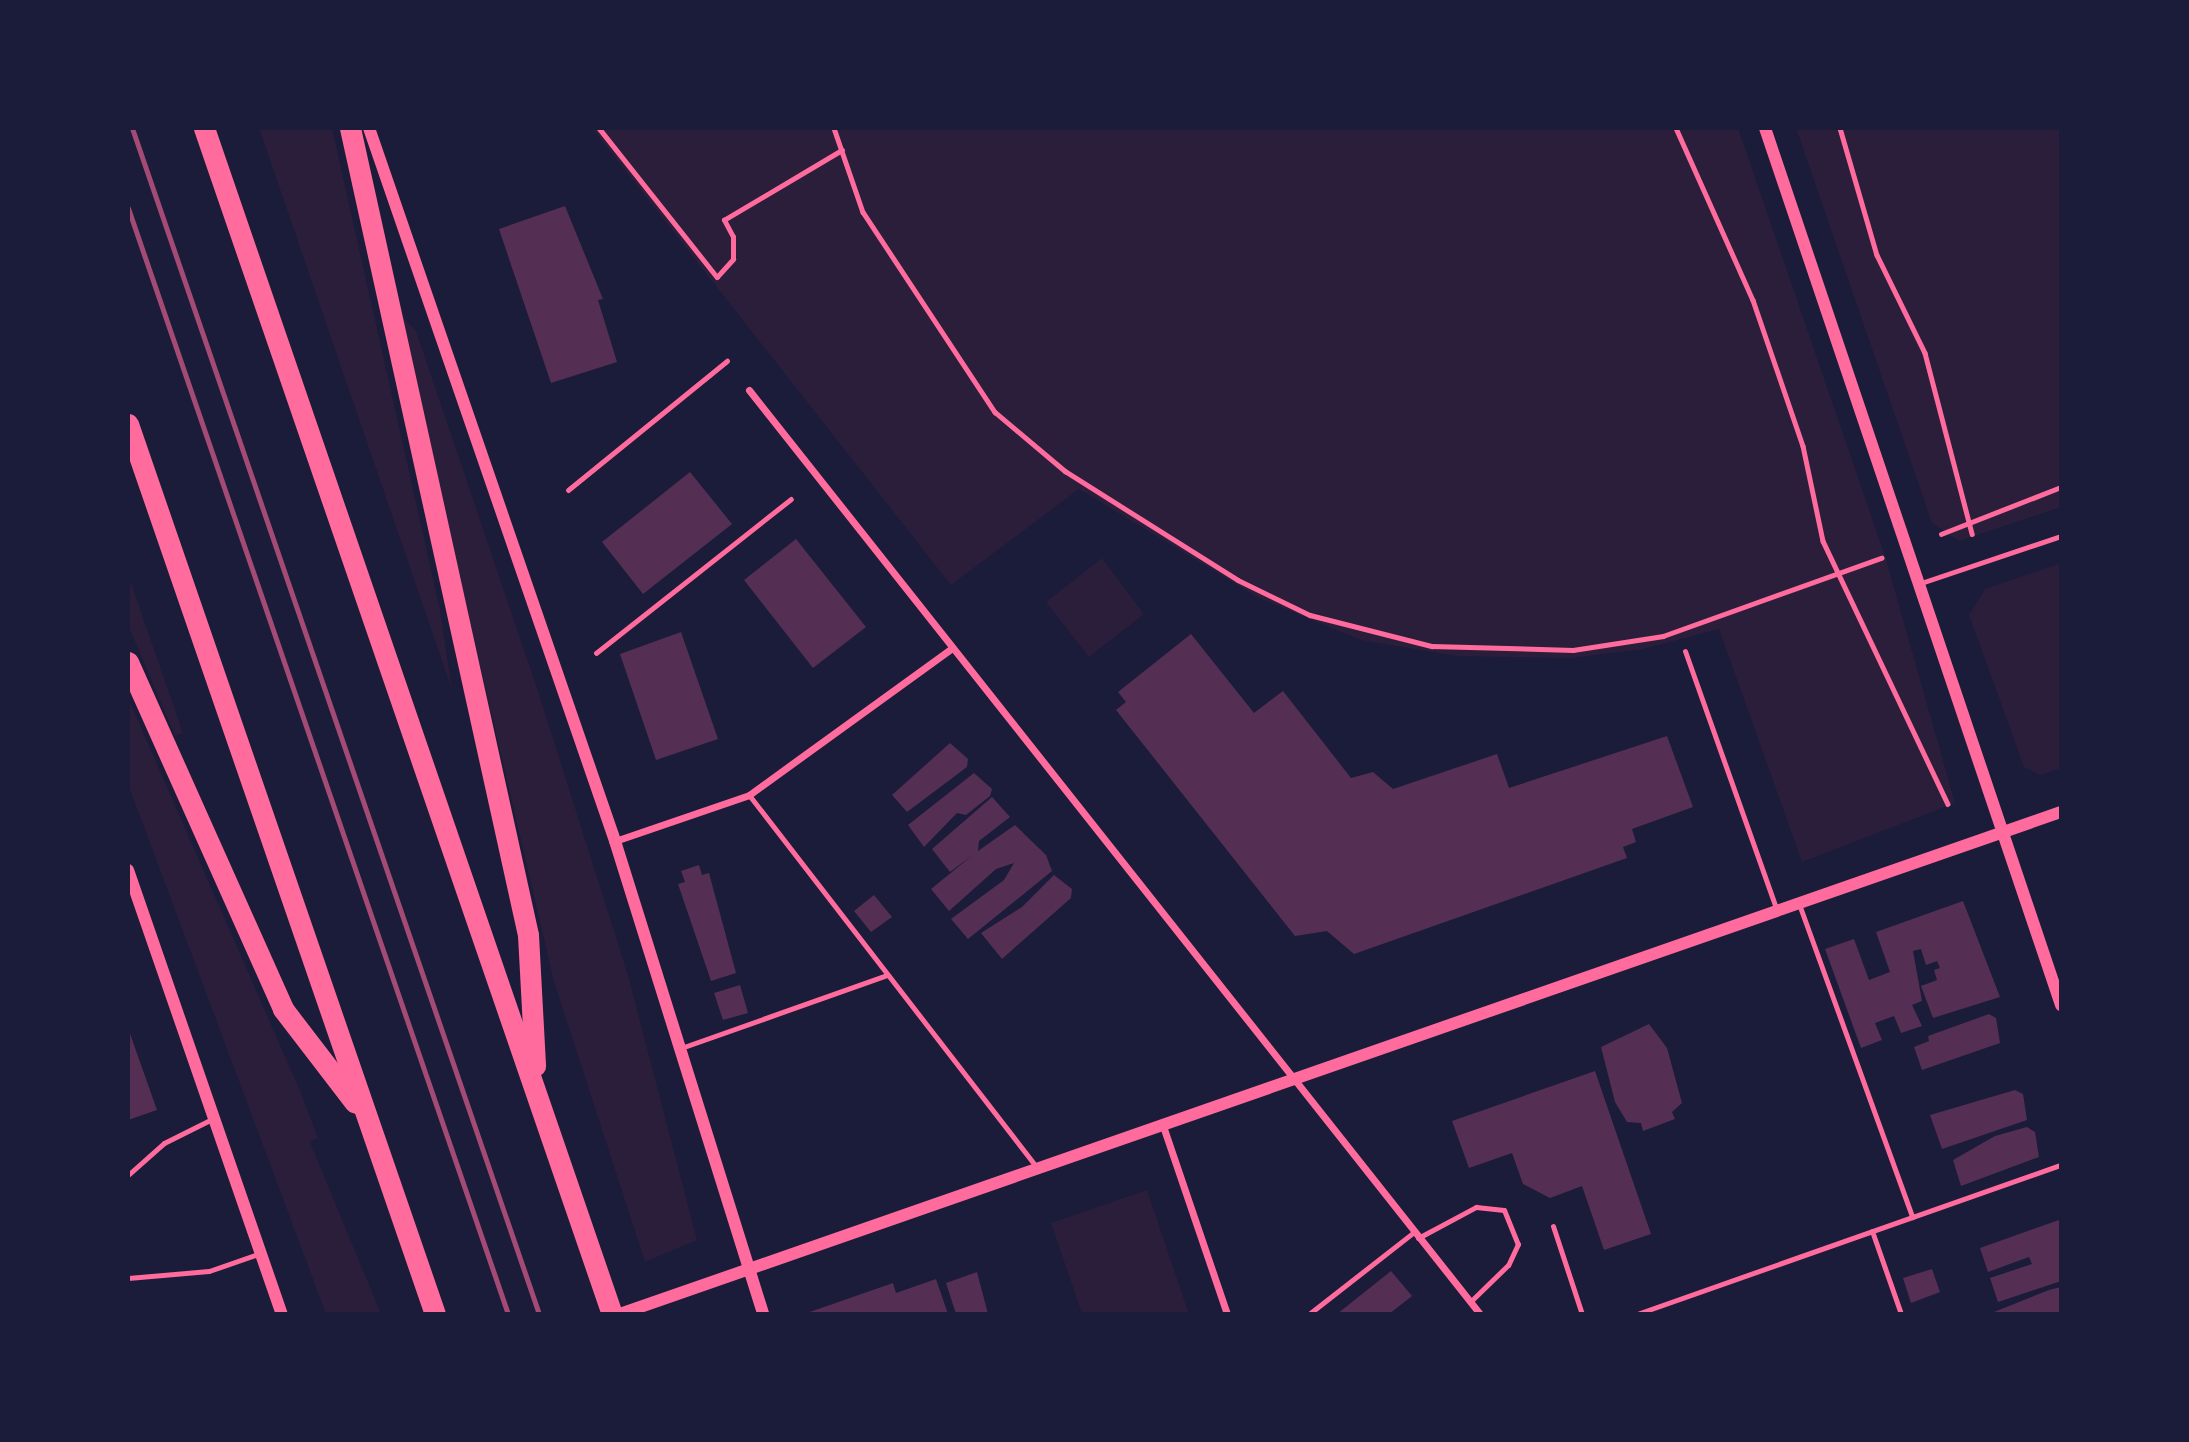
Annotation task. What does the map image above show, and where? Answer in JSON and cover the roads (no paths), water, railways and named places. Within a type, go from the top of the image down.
[{"type":"highway","points":[[204,128],[612,1314]]},
{"type":"highway","points":[[350,128],[528,935],[536,1093]]},
{"type":"highway","points":[[128,424],[435,1314]]},
{"type":"highway","points":[[128,662],[283,1009],[367,1119]]},
{"type":"street","points":[[369,128],[615,841],[763,1314]]},
{"type":"street","points":[[1765,128],[1921,583],[2061,1005]]},
{"type":"street","points":[[749,390],[1480,1314]]},
{"type":"street","points":[[615,841],[749,795],[952,648]]},
{"type":"street","points":[[620,1314],[2061,812]]},
{"type":"street","points":[[128,870],[282,1314]]},
{"type":"street","points":[[1163,1126],[1227,1314]]},
{"type":"lane","points":[[568,490],[727,361]]},
{"type":"lane","points":[[1921,583],[2061,536]]},
{"type":"lane","points":[[1685,651],[1777,911]]},
{"type":"lane","points":[[749,795],[1038,1169]]},
{"type":"lane","points":[[1798,903],[1912,1217]]},
{"type":"lane","points":[[681,1048],[887,975]]},
{"type":"lane","points":[[128,1175],[164,1143],[214,1118]]},
{"type":"lane","points":[[1637,1314],[2061,1164]]},
{"type":"lane","points":[[1309,1314],[1416,1235],[1476,1207],[1504,1210],[1518,1244],[1508,1265],[1470,1302]]},
{"type":"lane","points":[[1553,1226],[1582,1314]]},
{"type":"lane","points":[[1872,1231],[1901,1314]]},
{"type":"lane","points":[[128,1278],[209,1271],[261,1253]]},
{"type":"railway","points":[[132,128],[539,1314]]},
{"type":"railway","points":[[128,208],[508,1314]]}]
